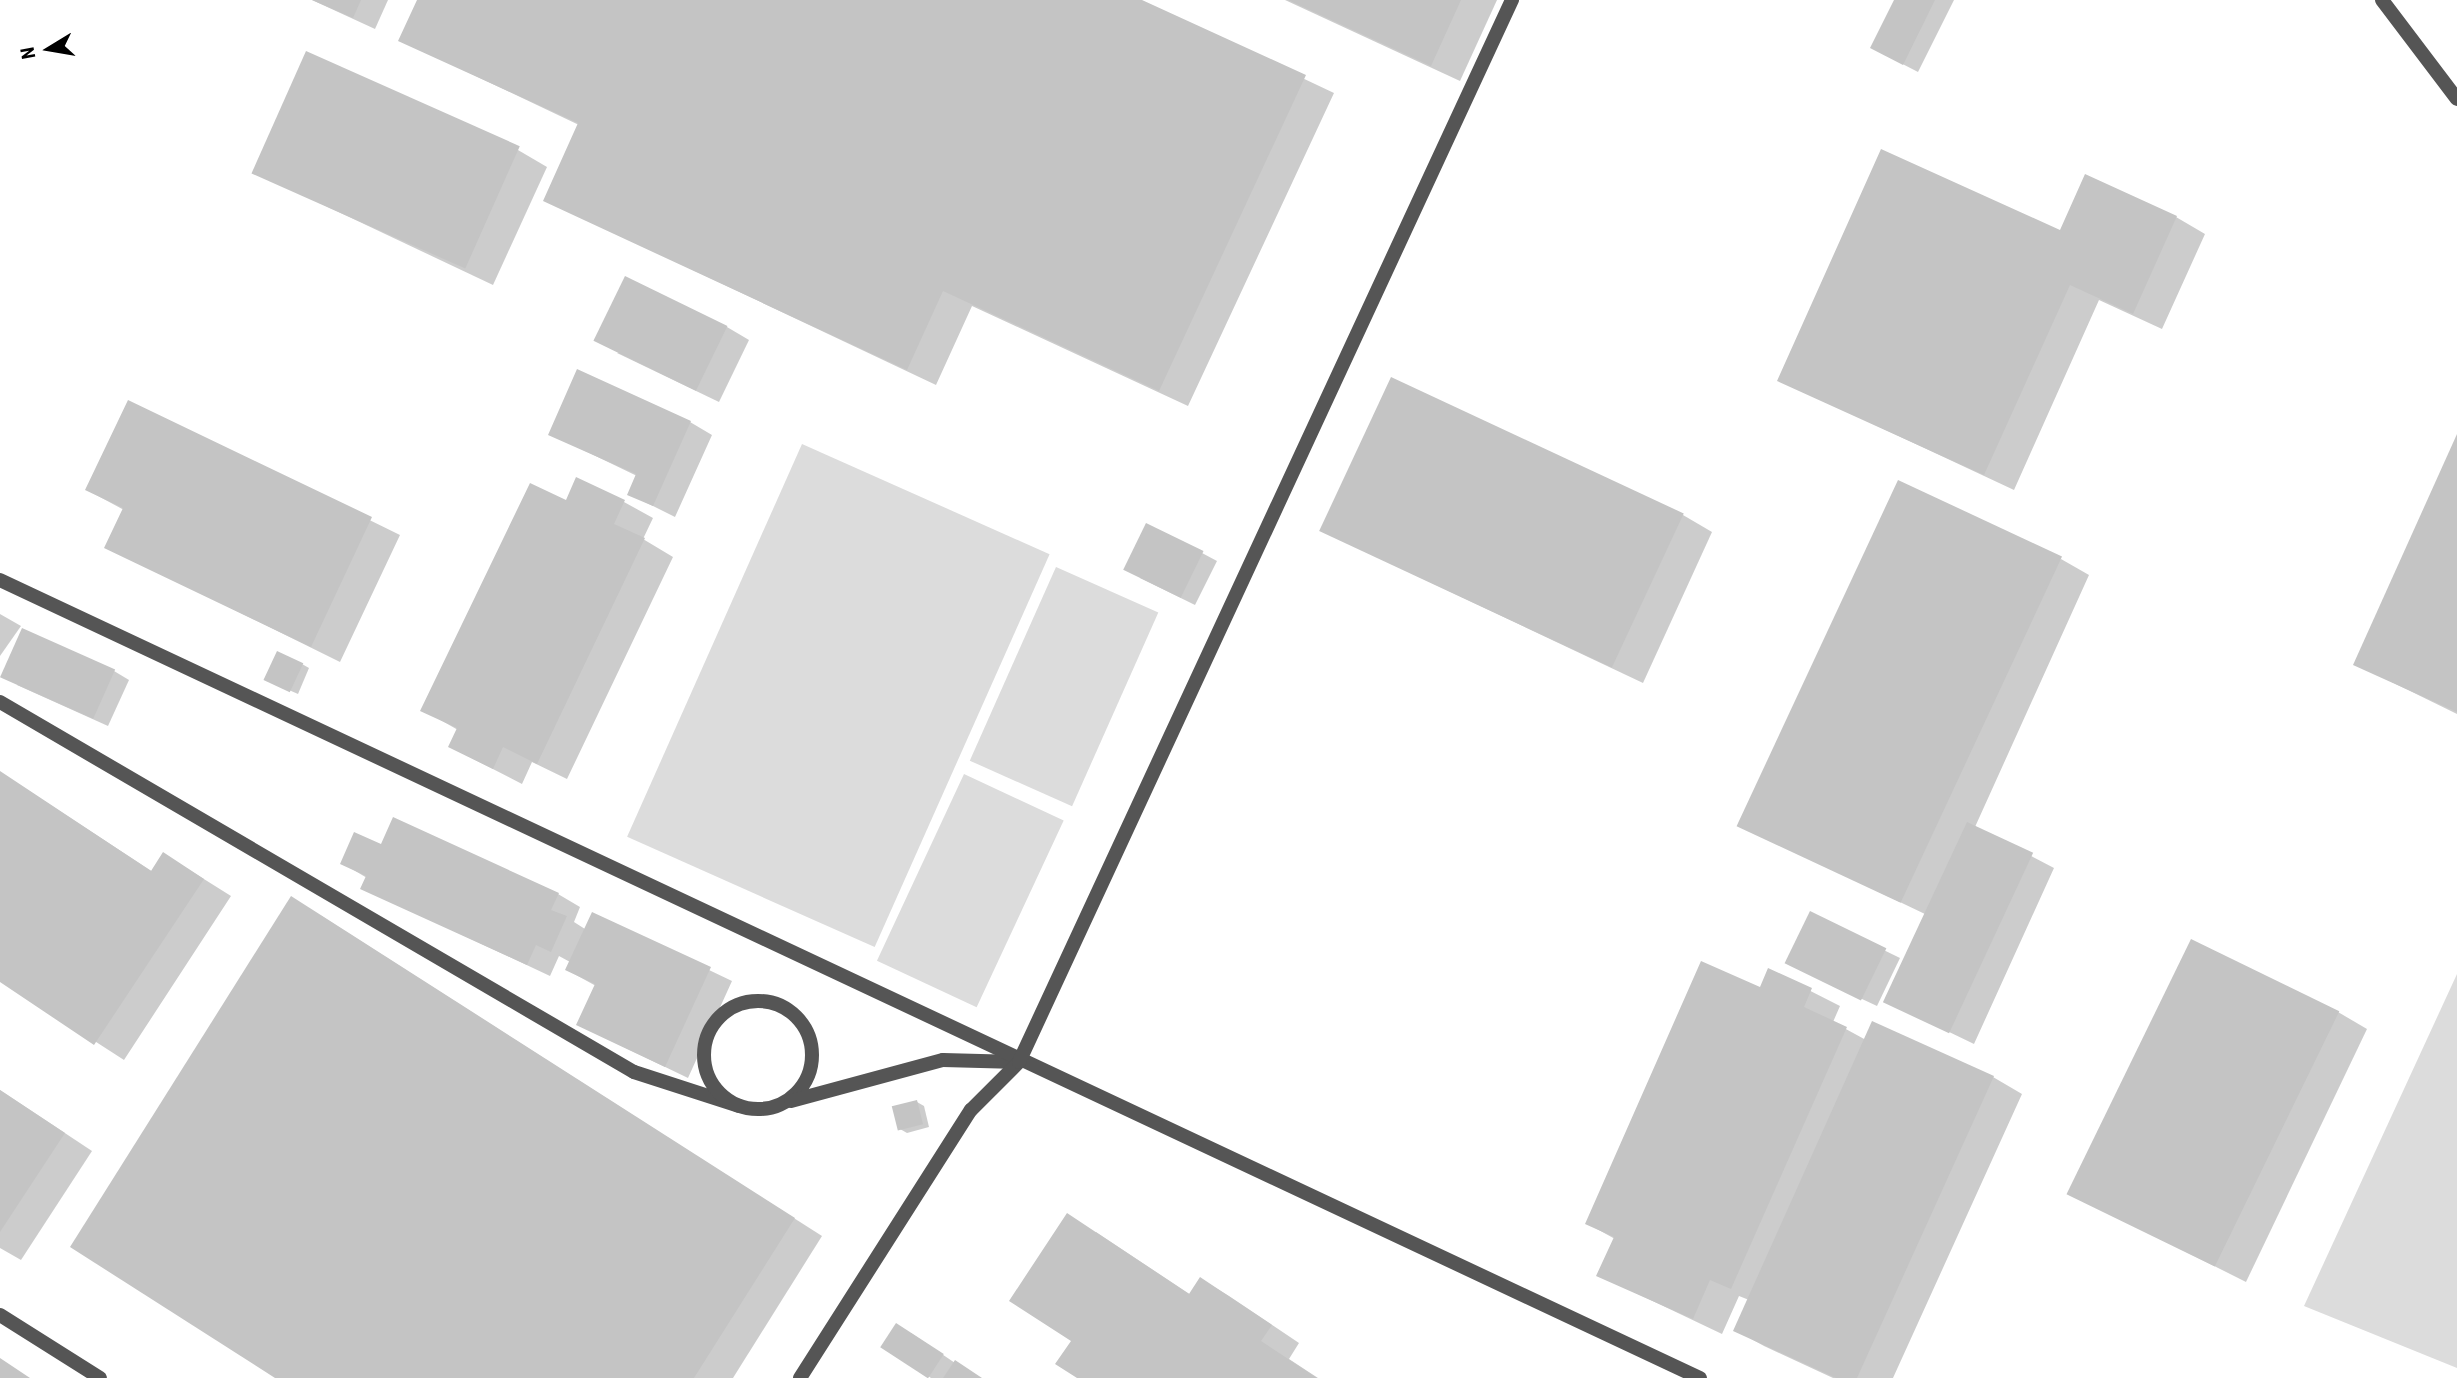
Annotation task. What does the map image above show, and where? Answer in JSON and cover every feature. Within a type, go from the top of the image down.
[{"type":"street","points":[[800,1378],[971,1111],[1019,1062],[1512,0]]},
{"type":"street","points":[[2382,0],[2457,99]]},
{"type":"street","points":[[0,580],[1019,1062],[1700,1378]]},
{"type":"street","points":[[0,702],[634,1072],[739,1106],[770,1108],[943,1060],[1019,1062]]},
{"type":"street","points":[[739,1106],[711,1082],[704,1046],[722,1014],[754,1000],[790,1010],[811,1039],[809,1075],[786,1102]]},
{"type":"street","points":[[0,1315],[100,1378]]},
{"type":"shaded area","points":[[802,444],[1050,554],[875,947],[627,837]]},
{"type":"shaded area","points":[[1056,567],[1158,613],[1072,806],[970,761]]},
{"type":"shaded area","points":[[964,774],[1064,820],[977,1007],[877,961]]},
{"type":"shaded area","points":[[2457,974],[2457,1368],[2304,1306]]},
{"type":"building","points":[[312,0],[361,0],[353,18]]},
{"type":"building","points":[[417,0],[1142,0],[1306,75],[1159,391],[943,291],[907,370],[543,201],[578,123],[398,41]]},
{"type":"building","points":[[1288,0],[1461,0],[1431,66]]},
{"type":"building","points":[[1894,0],[1935,0],[1903,65],[1870,48]]},
{"type":"building","points":[[306,51],[520,146],[465,269],[251,173]]},
{"type":"building","points":[[1881,149],[2060,230],[2085,174],[2177,216],[2133,314],[2070,285],[1984,475],[1777,381]]},
{"type":"building","points":[[625,276],[727,326],[696,391],[593,341]]},
{"type":"building","points":[[577,369],[691,421],[653,506],[627,495],[636,474],[548,435]]},
{"type":"building","points":[[1391,377],[1684,514],[1612,668],[1319,531]]},
{"type":"building","points":[[128,400],[372,517],[311,647],[104,548],[123,508],[85,490]]},
{"type":"building","points":[[2457,434],[2457,712],[2353,665]]},
{"type":"building","points":[[576,477],[625,500],[614,524],[645,538],[537,764],[503,747],[493,769],[448,747],[457,728],[420,711],[530,483],[566,500]]},
{"type":"building","points":[[1898,480],[2062,556],[1901,903],[1737,826]]},
{"type":"building","points":[[1146,523],[1204,551],[1181,598],[1123,570]]},
{"type":"building","points":[[22,628],[115,669],[93,719],[0,677]]},
{"type":"building","points":[[277,651],[303,663],[290,692],[263,680]]},
{"type":"building","points":[[0,771],[151,871],[163,852],[204,879],[94,1045],[0,982]]},
{"type":"building","points":[[393,817],[559,893],[551,910],[567,916],[551,952],[536,945],[527,965],[360,889],[366,876],[340,864],[354,832],[381,844]]},
{"type":"building","points":[[1967,822],[2033,853],[1949,1033],[1883,1002]]},
{"type":"building","points":[[291,896],[795,1218],[694,1378],[275,1378],[70,1247]]},
{"type":"building","points":[[1810,911],[1886,948],[1861,1000],[1785,963]]},
{"type":"building","points":[[592,912],[711,967],[665,1067],[576,1025],[595,984],[565,970]]},
{"type":"building","points":[[2191,939],[2339,1011],[2215,1267],[2067,1194]]},
{"type":"building","points":[[1701,961],[1760,987],[1768,968],[1812,988],[1804,1007],[1847,1027],[1731,1289],[1710,1280],[1693,1319],[1596,1276],[1614,1237],[1585,1224]]},
{"type":"building","points":[[1872,1021],[1994,1076],[1857,1378],[1836,1378],[1733,1331]]},
{"type":"building","points":[[0,1090],[65,1133],[0,1232]]},
{"type":"building","points":[[917,1100],[923,1124],[898,1131],[892,1106]]},
{"type":"building","points":[[1067,1213],[1189,1294],[1200,1277],[1272,1325],[1261,1341],[1317,1378],[1077,1378],[1055,1364],[1071,1341],[1009,1301]]},
{"type":"building","points":[[896,1323],[944,1354],[927,1378],[880,1347]]},
{"type":"building","points":[[0,1358],[30,1378],[0,1378]]},
{"type":"building","points":[[955,1360],[982,1378],[943,1378]]}]
